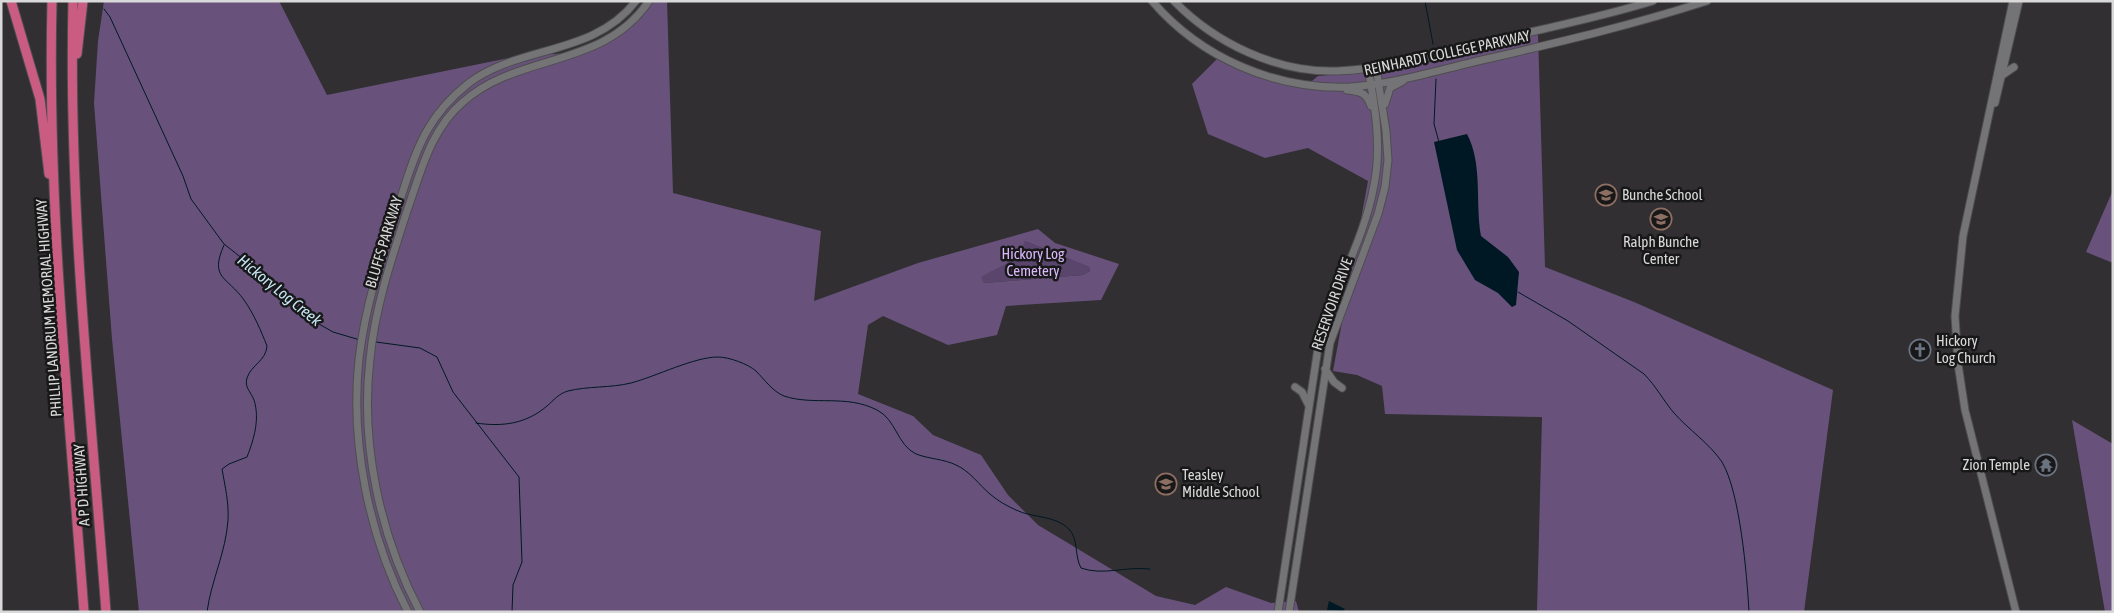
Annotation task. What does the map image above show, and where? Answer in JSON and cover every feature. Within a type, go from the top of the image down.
[{"type":"highway","points":[[11,1],[40,98],[58,262]]},
{"type":"highway","name":"PHILLIP LANDRUM MEMORIAL HIGHWAY","points":[[52,1],[51,107],[58,262],[84,612]]},
{"type":"highway","points":[[72,94],[73,1]]},
{"type":"highway","points":[[72,94],[83,1]]},
{"type":"highway","name":"A P D HIGHWAY","points":[[72,94],[75,198],[106,612]]},
{"type":"street","name":"BLUFFS PARKWAY","points":[[408,612],[389,572],[369,504],[358,415],[359,360],[366,317],[378,267],[422,136],[453,97],[471,82],[492,69],[579,42],[603,30],[636,1]]},
{"type":"street","name":"BLUFFS PARKWAY","points":[[420,612],[392,550],[379,501],[372,457],[368,407],[370,360],[376,318],[390,262],[430,147],[445,121],[462,102],[482,88],[510,73],[582,53],[598,45],[622,30],[643,10],[649,1]]},
{"type":"street","name":"REINHARDT COLLEGE PARKWAY","points":[[1152,1],[1189,36],[1230,62],[1274,78],[1322,86],[1375,84],[1416,75],[1620,28],[1707,1]]},
{"type":"street","name":"REINHARDT COLLEGE PARKWAY","points":[[1174,1],[1199,24],[1222,39],[1264,58],[1321,71],[1376,67],[1590,19],[1653,1]]},
{"type":"street","points":[[2013,1],[1965,227],[1958,275],[1955,316],[1957,357],[1970,431],[2016,612]]},
{"type":"street","points":[[1980,157],[2019,1]]},
{"type":"street","points":[[548,52],[551,62]]},
{"type":"street","name":"RESERVOIR DRIVE","points":[[1278,612],[1316,356],[1325,320],[1372,196],[1378,157],[1376,67]]},
{"type":"street","points":[[2001,76],[2014,67]]},
{"type":"street","name":"RESERVOIR DRIVE","points":[[1289,612],[1325,369],[1333,334],[1383,196],[1388,160],[1384,114],[1368,68]]},
{"type":"street","points":[[1384,114],[1386,95],[1390,88],[1416,75]]},
{"type":"street","points":[[1322,86],[1364,93],[1368,97],[1376,118]]},
{"type":"street","points":[[397,210],[406,214]]},
{"type":"street","points":[[1325,369],[1334,382],[1342,388]]},
{"type":"street","points":[[1295,387],[1302,392],[1309,406]]},
{"type":"green space","name":"Hickory Log Cemetery","points":[[1025,241],[1089,267],[1090,271],[1083,275],[984,283],[980,277]]},
{"type":"shaded area","points":[[104,1],[279,1],[327,95],[514,57],[568,53],[614,34],[638,15],[647,1],[667,1],[673,193],[821,231],[814,301],[918,263],[1038,229],[1055,243],[1119,264],[1101,300],[1006,306],[997,335],[948,345],[883,316],[868,325],[858,394],[913,416],[933,435],[981,455],[1008,495],[1038,525],[1156,596],[1195,605],[1226,587],[1271,603],[1296,601],[1299,612],[139,612],[112,339],[94,103],[98,41]],"holes":[[[1025,241],[1089,267],[1090,271],[1083,275],[984,283],[981,277],[1017,255]]]},
{"type":"shaded area","points":[[1538,34],[1545,267],[1634,302],[1833,390],[1804,612],[1537,612],[1542,417],[1385,414],[1382,386],[1357,375],[1333,371],[1368,181],[1308,148],[1265,158],[1208,134],[1192,84],[1220,56],[1267,77],[1307,85],[1318,76],[1407,68]]},
{"type":"shaded area","points":[[2113,190],[2113,263],[2086,252]]},
{"type":"shaded area","points":[[2072,420],[2113,444],[2113,612],[2105,612]]},
{"type":"water","points":[[1467,134],[1472,146],[1477,171],[1481,236],[1508,257],[1519,272],[1516,305],[1512,307],[1498,293],[1475,280],[1457,250],[1434,142]]},
{"type":"water","points":[[1329,601],[1345,609],[1343,611],[1327,610]]},
{"type":"waterway","points":[[1425,1],[1433,44]]},
{"type":"waterway","name":"Hickory Log Creek","points":[[104,9],[110,17],[183,176],[191,199],[224,244],[281,289],[312,320],[333,332],[360,340]]},
{"type":"waterway","points":[[1436,79],[1434,124],[1439,142]]},
{"type":"waterway","points":[[207,612],[227,532],[227,501],[222,469],[247,457],[250,450],[255,429],[256,407],[246,381],[249,374],[264,356],[267,346],[248,305],[219,271],[218,265],[224,245]]},
{"type":"waterway","points":[[1518,292],[1568,321],[1644,374],[1674,413],[1722,462],[1734,493],[1742,534],[1749,612]]},
{"type":"waterway","name":"Hickory Log Creek","points":[[376,342],[420,348],[437,357],[453,392],[519,477],[522,562],[513,585],[512,612]]},
{"type":"waterway","points":[[476,423],[495,425],[513,423],[531,417],[559,395],[568,391],[623,385],[698,360],[718,357],[727,358],[753,368],[772,388],[784,396],[795,399],[854,402],[877,410],[888,419],[905,445],[916,454],[947,461],[961,468],[970,474],[993,497],[1022,513],[1063,524],[1072,533],[1081,568],[1098,571],[1150,569]]},
{"type":"place","name":"Bunche School","points":[[1606,195]]},
{"type":"place","name":"Ralph Bunche Center","points":[[1661,219]]},
{"type":"place","name":"Hickory Log Church","points":[[1920,350]]},
{"type":"place","name":"Zion Temple","points":[[2046,465]]},
{"type":"place","name":"Teasley Middle School","points":[[1166,484]]}]
